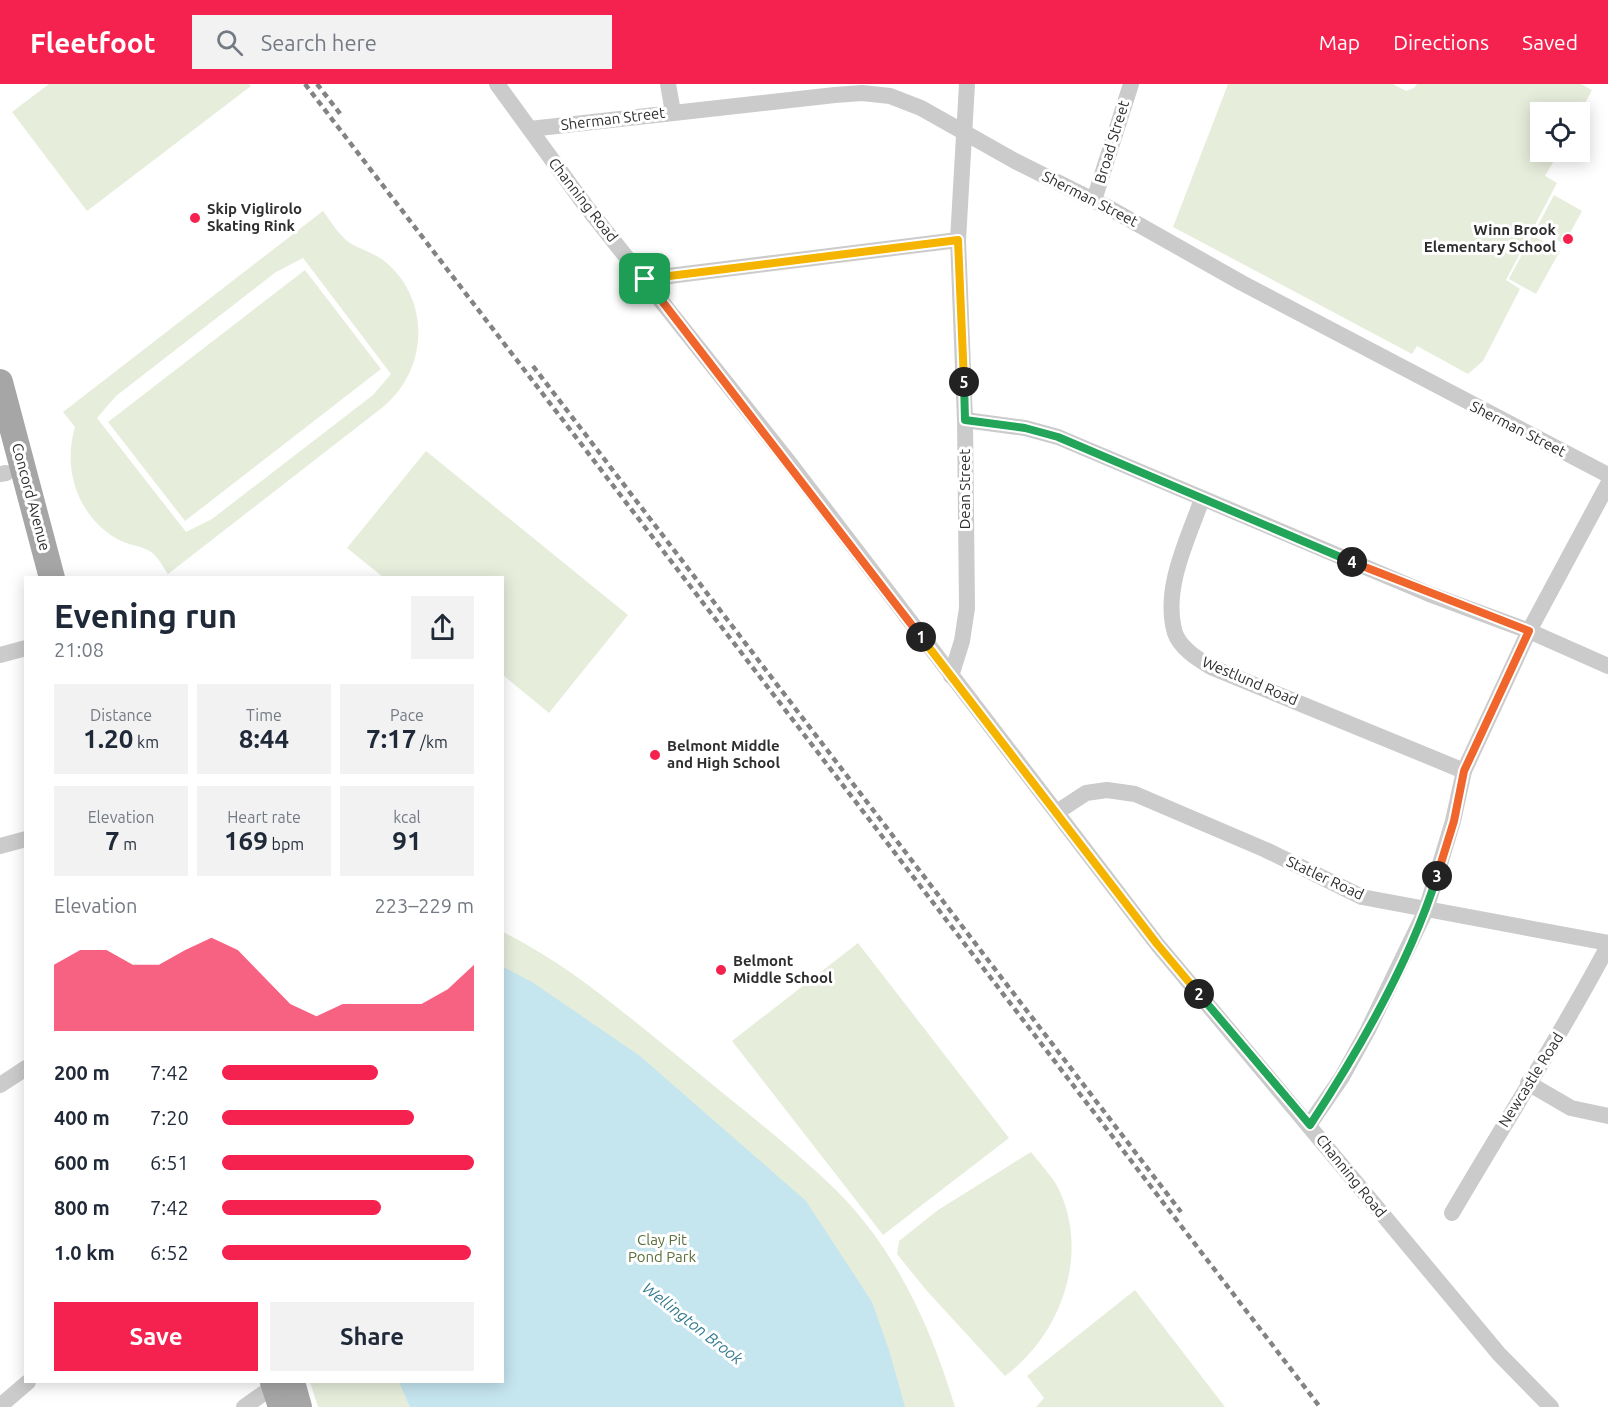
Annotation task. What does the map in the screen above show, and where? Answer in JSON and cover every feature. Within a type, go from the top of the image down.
[{"type":"main road","name":"Concord Avenue","points":[[0,382],[51,576]]},
{"type":"main road","name":"Concord Avenue","points":[[2,465],[33,576]]},
{"type":"main road","points":[[280,1388],[299,1407]]},
{"type":"street","name":"Channing Road","points":[[498,84],[585,205],[645,279],[1157,944],[1310,1125],[1498,1354],[1551,1407]]},
{"type":"street","points":[[669,84],[673,112]]},
{"type":"street","name":"Dean Street","points":[[951,676],[962,641],[967,608],[965,420],[958,240],[967,84]]},
{"type":"street","name":"Broad Street","points":[[1094,200],[1131,84]]},
{"type":"street","name":"Sherman Street","points":[[530,129],[834,90],[890,96],[921,108],[1094,200],[1242,283],[1608,475]]},
{"type":"street","points":[[645,279],[958,240]]},
{"type":"street","points":[[965,420],[1025,428],[1058,437],[1429,594],[1529,631],[1608,666]]},
{"type":"street","points":[[1310,1125],[1342,1077],[1368,1030],[1426,910],[1454,821],[1464,771],[1529,631],[1608,484]]},
{"type":"street","name":"Westlund Road","points":[[1202,499],[1176,573],[1172,606],[1175,634],[1191,654],[1211,668],[1464,771]]},
{"type":"street","points":[[0,655],[24,649]]},
{"type":"street","name":"Statler Road","points":[[1057,812],[1086,793],[1107,790],[1135,794],[1266,850],[1362,897],[1608,945]]},
{"type":"street","points":[[0,846],[24,840]]},
{"type":"street","name":"Newcastle Road","points":[[1452,1213],[1528,1083],[1569,1020],[1608,945]]},
{"type":"street","points":[[0,1085],[24,1069]]},
{"type":"street","points":[[1528,1083],[1571,1108],[1599,1116],[1608,1116]]},
{"type":"street","points":[[0,1406],[27,1383]]},
{"type":"street","points":[[244,1407],[280,1388]]},
{"type":"green space","points":[[49,84],[249,84],[251,86],[87,211],[12,112]]},
{"type":"green space","points":[[1228,84],[1393,84],[1406,91],[1417,84],[1581,84],[1592,90],[1586,102],[1530,102],[1530,162],[1553,162],[1545,176],[1557,183],[1506,280],[1520,289],[1483,361],[1468,374],[1417,346],[1412,354],[1173,227]]},
{"type":"green space","points":[[1554,195],[1582,211],[1564,244],[1536,229]]},
{"type":"green space","points":[[323,211],[346,240],[389,265],[403,281],[412,299],[417,318],[418,337],[415,357],[398,392],[383,407],[168,574],[151,552],[117,539],[92,518],[83,505],[72,475],[71,443],[75,427],[63,412]],"holes":[[[303,258],[391,374],[373,395],[212,519],[186,532],[97,418],[116,396],[276,272]]]},
{"type":"green space","points":[[1532,235],[1560,251],[1536,294],[1509,279]]},
{"type":"green space","points":[[305,270],[381,369],[185,521],[108,422]]},
{"type":"green space","points":[[426,451],[628,615],[549,713],[504,676],[504,576],[382,576],[347,548]]},
{"type":"green space","name":"Clay Pit Pond Park","points":[[504,933],[573,974],[617,1007],[779,1139],[836,1190],[877,1238],[909,1291],[935,1348],[955,1407],[318,1407],[310,1383],[504,1383]]},
{"type":"green space","points":[[858,943],[1009,1138],[883,1235],[732,1041]]},
{"type":"green space","points":[[1031,1152],[1056,1184],[1066,1209],[1071,1236],[1071,1263],[1056,1314],[1042,1338],[1005,1376],[927,1291],[897,1254],[899,1241],[938,1210]]},
{"type":"green space","points":[[1135,1290],[1225,1407],[1036,1407],[1044,1398],[1027,1376]]},
{"type":"water","name":"Clay Pit Pond Park","points":[[504,968],[532,982],[640,1056],[806,1201],[872,1302],[889,1350],[905,1407],[410,1407],[399,1383],[504,1383]]},
{"type":"railway","points":[[305,84],[1320,1407]]},
{"type":"railway","points":[[317,84],[342,116]]},
{"type":"railway","points":[[533,366],[1181,1212]]},
{"type":"place","name":"Skip Viglirolo Skating Rink","points":[[195,218]]},
{"type":"place","name":"Winn Brook Elementary School","points":[[1568,239]]},
{"type":"place","name":"Belmont Middle and High School","points":[[655,755]]},
{"type":"place","name":"Belmont Middle School","points":[[721,970]]},
{"type":"route","points":[[958,240],[965,420],[1025,428],[1058,437],[1429,594],[1529,631],[1464,771],[1454,821],[1426,910],[1368,1030],[1342,1077],[1310,1125],[1157,944],[788,461],[645,279],[958,240]]},
{"type":"water label","name":"Wellington Brook","points":[[693,1323]]}]
